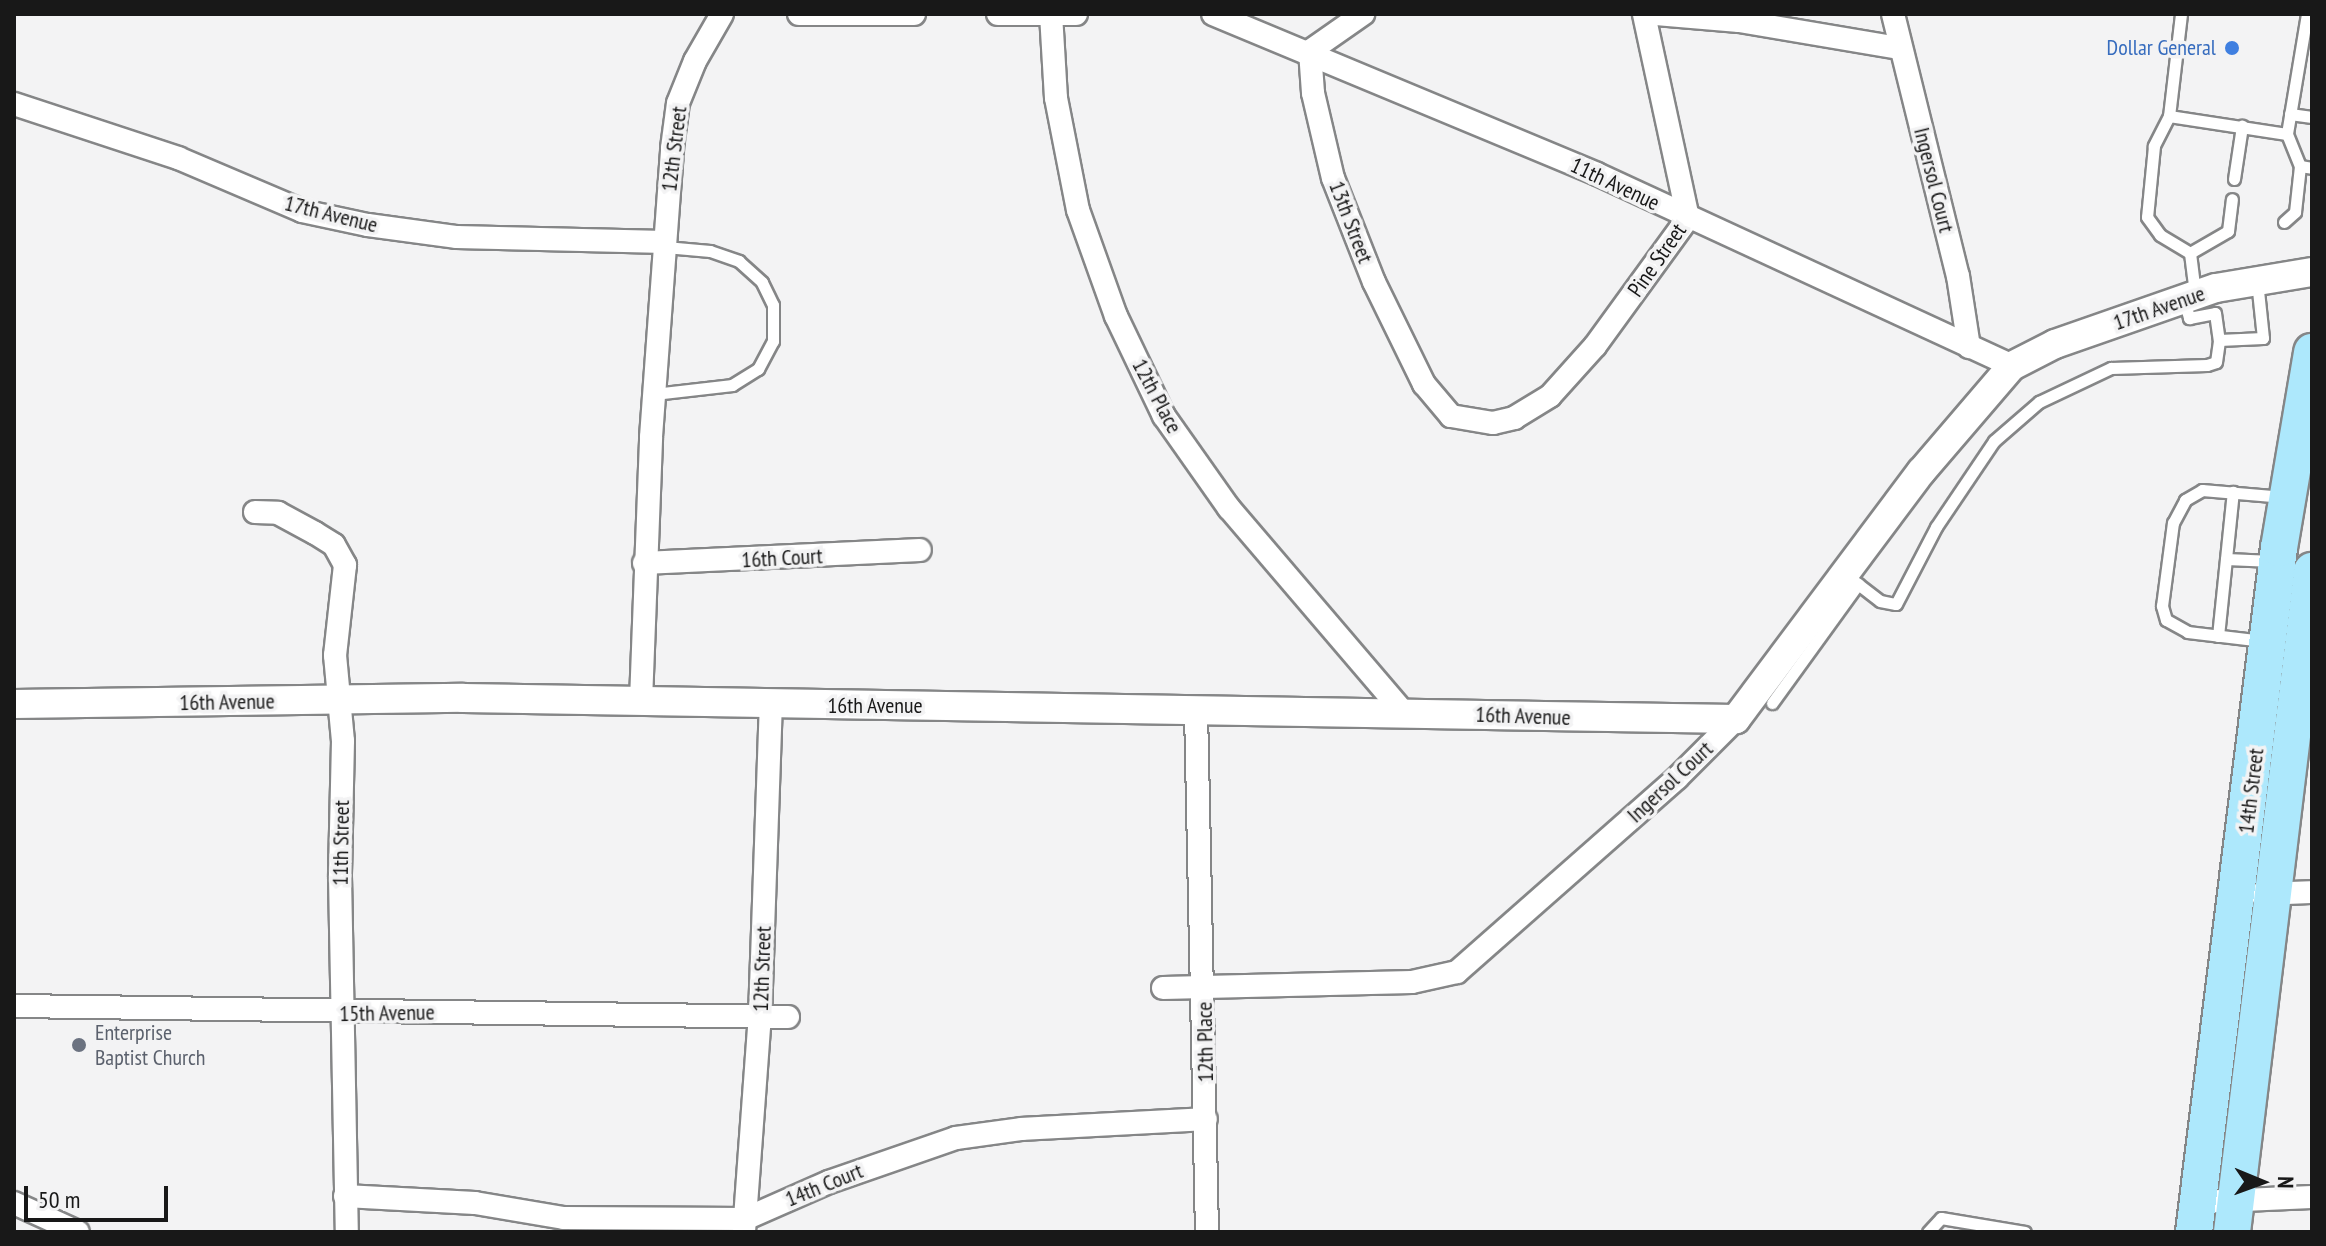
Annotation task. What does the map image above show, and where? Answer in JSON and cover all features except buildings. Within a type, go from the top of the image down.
[{"type":"main road","name":"14th Street","points":[[2196,1217],[2256,894],[2295,647],[2295,566],[2289,497],[2312,352]]},
{"type":"main road","name":"14th Street","points":[[2234,1216],[2256,894]]},
{"type":"street","name":"12th Street","points":[[641,701],[644,563],[654,394],[678,103],[695,61],[722,14]]},
{"type":"street","points":[[799,14],[914,14]]},
{"type":"street","points":[[998,14],[1076,14]]},
{"type":"street","name":"11th Avenue","points":[[1213,14],[1310,51],[2012,366]]},
{"type":"street","points":[[1310,51],[1363,14]]},
{"type":"street","name":"Pine Street","points":[[1471,423],[1514,418],[1550,396],[1595,346],[1688,218],[1644,14]]},
{"type":"street","points":[[1656,14],[1739,21],[1899,48]]},
{"type":"street","name":"Ingersol Court","points":[[1893,14],[1947,231],[1969,347]]},
{"type":"street","name":"12th Place","points":[[1050,15],[1056,98],[1078,210],[1116,316],[1164,416],[1229,508],[1403,712]]},
{"type":"street","name":"13th Street","points":[[1310,51],[1313,93],[1333,178],[1374,282],[1424,384],[1451,416],[1471,423]]},
{"type":"street","name":"17th Avenue","points":[[14,104],[178,158],[302,211],[457,237],[665,244]]},
{"type":"street","name":"17th Avenue","points":[[2012,366],[2055,344],[2189,297],[2256,279],[2312,272]]},
{"type":"street","name":"Ingersol Court","points":[[1204,990],[1412,982],[1457,972],[1677,778],[1736,719],[1852,579],[1921,472],[2012,366]]},
{"type":"street","name":"11th Street","points":[[255,512],[278,513],[315,533],[334,545],[345,565],[335,655],[339,700],[347,1232]]},
{"type":"street","name":"16th Court","points":[[644,563],[920,550]]},
{"type":"street","name":"16th Avenue","points":[[14,704],[339,700],[641,701],[771,706],[1196,709],[1736,719]]},
{"type":"street","name":"12th Street","points":[[745,1225],[760,1016],[771,706]]},
{"type":"street","name":"12th Place","points":[[1196,709],[1207,1232]]},
{"type":"street","points":[[2256,894],[2312,892]]},
{"type":"street","points":[[1163,988],[1204,990]]},
{"type":"street","name":"15th Avenue","points":[[14,1006],[343,1014],[760,1016]]},
{"type":"street","points":[[760,1016],[788,1017]]},
{"type":"street","name":"14th Court","points":[[345,1196],[475,1203],[564,1218],[745,1225],[829,1182],[956,1138],[1022,1129],[1206,1119]]},
{"type":"street","points":[[2196,1217],[2234,1216],[2312,1197]]},
{"type":"street","points":[[14,1204],[78,1232]]},
{"type":"lane","points":[[2181,14],[2169,116],[2154,146],[2147,217],[2160,235],[2190,253]]},
{"type":"lane","points":[[2284,222],[2295,212],[2292,195],[2300,172],[2287,134],[2307,14]]},
{"type":"lane","points":[[2290,114],[2312,117]]},
{"type":"lane","points":[[2169,116],[2287,134]]},
{"type":"lane","points":[[2242,126],[2235,175],[2249,173]]},
{"type":"lane","points":[[2190,253],[2228,231],[2235,217],[2232,199]]},
{"type":"lane","points":[[654,394],[732,385],[758,369],[773,341],[773,305],[762,282],[739,261],[710,251],[665,244]]},
{"type":"lane","points":[[1772,703],[1852,579],[1880,601],[1896,604],[1936,527],[1994,441],[2039,402],[2111,368],[2207,365],[2216,362],[2219,340],[2215,313],[2189,318],[2190,253]]},
{"type":"lane","points":[[2219,340],[2263,338],[2256,279]]},
{"type":"lane","points":[[2289,497],[2202,490],[2185,500],[2173,523],[2162,606],[2166,620],[2188,632],[2295,647]]},
{"type":"lane","points":[[2218,636],[2233,492]]},
{"type":"lane","points":[[2226,559],[2295,566]]},
{"type":"lane","points":[[1928,1232],[1941,1218],[2025,1232]]},
{"type":"place","name":"Dollar General","points":[[2232,48]]},
{"type":"place","name":"Enterprise Baptist Church","points":[[79,1045]]}]
